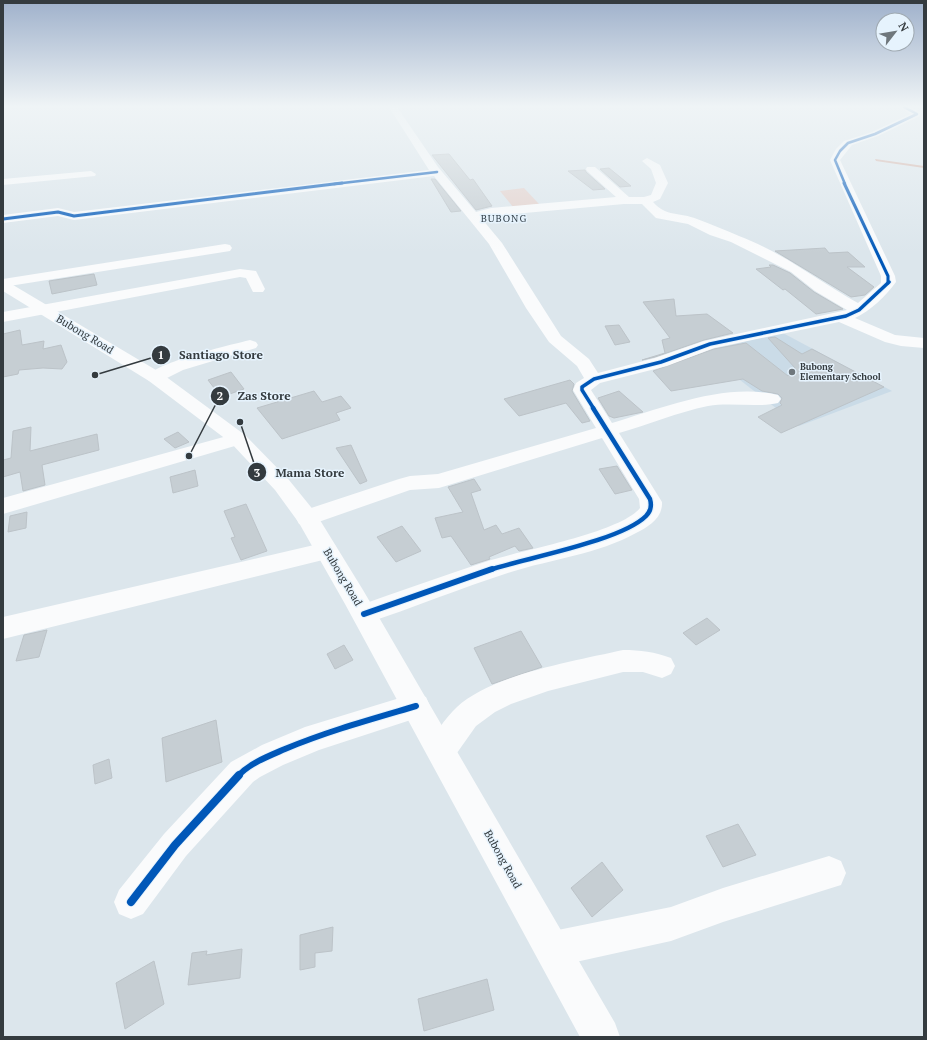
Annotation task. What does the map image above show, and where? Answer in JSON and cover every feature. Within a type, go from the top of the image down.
[{"type":"street","points":[[426,156],[437,172],[476,218],[505,258],[534,308],[555,339],[584,363],[594,379]]},
{"type":"street","points":[[364,614],[509,564],[613,534],[642,519],[652,506],[650,499],[582,390],[584,385],[594,379],[661,362],[710,344],[841,317],[858,310],[886,286],[889,279],[845,185],[836,158],[838,156]]},
{"type":"street","points":[[476,218],[482,214],[491,212],[626,200],[645,201],[656,197],[662,183],[656,168],[647,161]]},
{"type":"street","points":[[591,169],[626,200]]},
{"type":"street","points":[[3,219],[58,212],[74,216],[437,172]]},
{"type":"street","points":[[3,182],[91,174]]},
{"type":"street","points":[[645,201],[660,215],[692,221],[770,255],[801,272],[836,298],[858,310]]},
{"type":"street","points":[[3,284],[226,248]]},
{"type":"street","points":[[3,317],[245,272],[251,274],[258,289]]},
{"type":"street","name":"Bubong Road","points":[[3,284],[155,377],[238,439],[274,476],[307,518],[364,614],[442,750],[602,1037]]},
{"type":"street","points":[[841,317],[885,339],[907,343],[924,343]]},
{"type":"street","points":[[155,377],[177,366],[250,345]]},
{"type":"street","points":[[307,518],[406,484],[416,482],[436,482],[706,401],[737,398],[772,399]]},
{"type":"street","points":[[3,506],[238,439]]},
{"type":"street","points":[[3,628],[327,551]]},
{"type":"street","points":[[442,750],[466,717],[486,703],[503,694],[548,679],[623,661],[642,661],[662,666]]},
{"type":"street","points":[[131,902],[175,845],[242,772],[255,763],[271,755],[337,729],[416,706]]},
{"type":"street","points":[[553,949],[671,924],[723,905],[829,873]]},
{"type":"shaded area","points":[[524,188],[539,204],[513,207],[500,191]]},
{"type":"shaded area","name":"Bubong Elementary School","points":[[781,332],[892,391],[799,426],[704,352]]},
{"type":"building","points":[[432,156],[450,156],[470,180],[473,179],[492,206],[476,210]]},
{"type":"building","points":[[609,168],[631,186],[620,187],[600,169]]},
{"type":"building","points":[[585,170],[605,189],[593,190],[568,171]]},
{"type":"building","points":[[431,179],[435,179],[461,211],[451,212]]},
{"type":"building","points":[[825,248],[829,253],[848,252],[865,267],[847,267],[874,287],[865,295],[851,297],[775,251]]},
{"type":"building","points":[[769,265],[773,265],[790,273],[814,292],[843,309],[816,314],[785,289],[783,290],[756,269],[771,267]]},
{"type":"building","points":[[94,274],[97,285],[52,294],[49,281]]},
{"type":"building","points":[[674,299],[676,316],[707,314],[733,333],[704,340],[655,357],[642,360],[665,353],[662,340],[670,338],[643,302]]},
{"type":"building","points":[[619,325],[630,342],[615,345],[605,326]]},
{"type":"building","points":[[20,330],[22,345],[44,341],[43,349],[61,345],[67,362],[62,369],[43,368],[19,370],[18,374],[3,377],[3,334]]},
{"type":"building","name":"Bubong Elementary School","points":[[775,337],[802,354],[812,349],[884,387],[781,433],[758,417],[782,405],[780,403],[782,398],[778,394],[762,391],[743,379],[671,391],[653,371],[714,349],[746,343],[788,376],[795,368],[768,338]]},
{"type":"building","points":[[231,372],[244,389],[221,397],[208,380]]},
{"type":"building","points":[[570,380],[574,384],[572,391],[590,421],[582,423],[566,403],[519,416],[504,399]]},
{"type":"building","points":[[314,391],[322,402],[341,396],[351,408],[336,413],[340,420],[282,439],[257,408]]},
{"type":"building","points":[[619,391],[643,412],[614,418],[609,416],[598,398]]},
{"type":"building","points":[[31,427],[30,451],[97,434],[99,450],[42,465],[45,485],[23,491],[20,472],[3,477],[3,460],[11,458],[13,431]]},
{"type":"building","points":[[178,432],[189,442],[175,448],[164,439]]},
{"type":"building","points":[[351,445],[367,481],[360,484],[336,448]]},
{"type":"building","points":[[617,466],[632,490],[615,494],[599,469]]},
{"type":"building","points":[[195,470],[198,486],[173,493],[170,477]]},
{"type":"building","points":[[474,479],[481,490],[471,493],[484,530],[496,525],[502,534],[519,528],[533,548],[519,551],[515,546],[489,557],[490,559],[471,565],[451,536],[442,538],[435,518],[463,512],[448,487]]},
{"type":"building","points":[[246,504],[267,551],[241,560],[231,538],[235,537],[224,511]]},
{"type":"building","points":[[27,512],[26,528],[8,532],[10,516]]},
{"type":"building","points":[[402,526],[421,551],[396,562],[377,537]]},
{"type":"building","points":[[707,618],[720,630],[696,645],[683,633]]},
{"type":"building","points":[[47,630],[39,657],[16,661],[24,635]]},
{"type":"building","points":[[521,631],[542,667],[492,684],[474,648]]},
{"type":"building","points":[[344,645],[353,660],[335,669],[327,654]]},
{"type":"building","points":[[216,720],[222,762],[166,782],[162,738]]},
{"type":"building","points":[[109,759],[112,778],[95,784],[93,765]]},
{"type":"building","points":[[738,824],[756,855],[723,867],[706,836]]},
{"type":"building","points":[[602,862],[623,890],[592,917],[571,888]]},
{"type":"building","points":[[333,927],[332,951],[315,953],[315,967],[300,970],[300,935]]},
{"type":"building","points":[[242,949],[240,978],[188,985],[192,953],[207,951],[206,955]]},
{"type":"building","points":[[154,961],[164,1004],[125,1029],[116,983]]},
{"type":"building","points":[[487,979],[494,1010],[424,1031],[418,999]]},
{"type":"waterway","points":[[876,160],[924,167]]},
{"type":"cycle path","points":[[364,614],[508,564],[595,541],[627,528],[644,518],[651,508],[650,499],[582,390],[582,387],[594,379],[661,362],[710,344],[846,316],[859,310],[886,286],[889,282],[888,276],[845,185],[835,160],[837,156]]},
{"type":"cycle path","points":[[3,219],[58,212],[74,216],[437,172]]},
{"type":"cycle path","points":[[131,902],[175,845],[242,772],[249,767],[264,758],[305,741],[416,706]]},
{"type":"place","name":"Bubong Elementary School","points":[[792,372]]},
{"type":"place","name":"Santiago Store","points":[[95,375]]},
{"type":"place","name":"Mama Store","points":[[240,422]]},
{"type":"place","name":"Zas Store","points":[[189,456]]},
{"type":"district","name":"BUBONG","points":[[504,218]]}]
